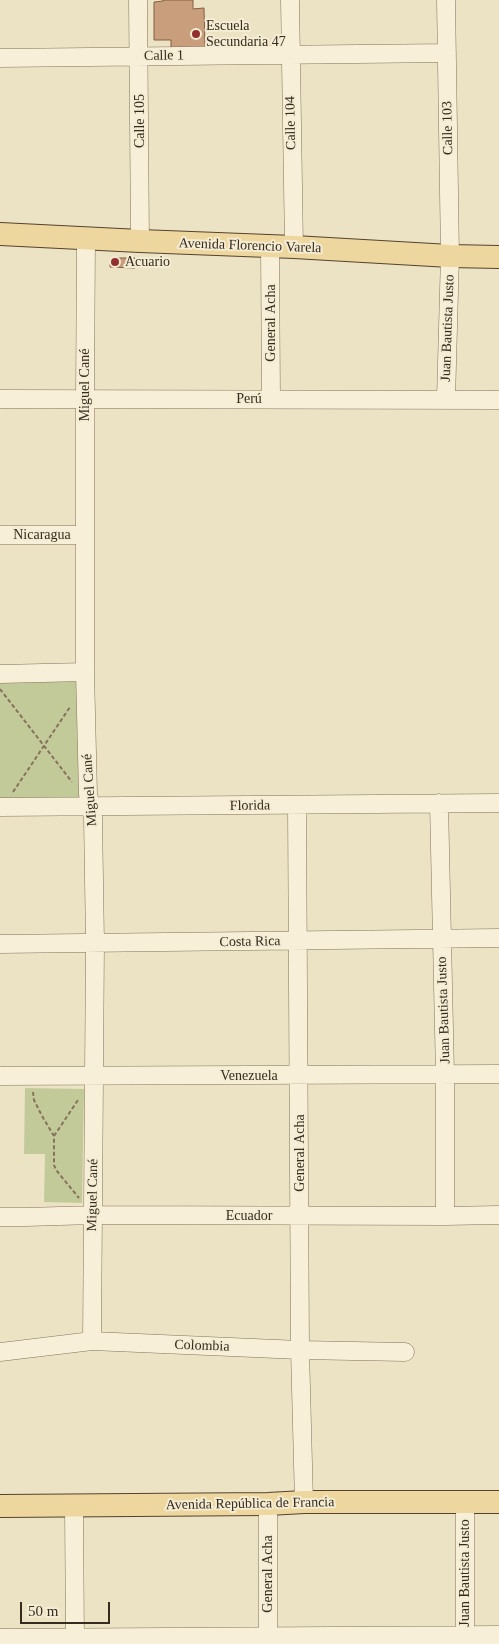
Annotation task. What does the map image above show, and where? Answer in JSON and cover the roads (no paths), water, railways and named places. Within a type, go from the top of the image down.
[{"type":"main road","name":"Avenida Florencio Varela","points":[[0,234],[294,246],[450,256],[499,257]]},
{"type":"main road","name":"Avenida República de Francia","points":[[0,1506],[268,1504],[304,1502],[499,1502]]},
{"type":"street","name":"Calle 105","points":[[138,0],[140,241]]},
{"type":"street","name":"Calle 104","points":[[290,0],[294,246]]},
{"type":"street","name":"Calle 103","points":[[446,0],[450,256]]},
{"type":"street","name":"Calle 1","points":[[0,58],[447,53]]},
{"type":"street","name":"Miguel Cané","points":[[86,238],[85,672],[88,794],[93,816],[95,943],[92,1342]]},
{"type":"street","name":"General Acha","points":[[270,246],[271,399]]},
{"type":"street","name":"Juan Bautista Justo","points":[[446,400],[450,256]]},
{"type":"street","name":"Perú","points":[[0,400],[85,398],[499,400]]},
{"type":"street","name":"Nicaragua","points":[[0,535],[84,535]]},
{"type":"street","points":[[0,674],[85,672]]},
{"type":"street","name":"Juan Bautista Justo","points":[[439,803],[446,1075],[445,1216]]},
{"type":"street","name":"Florida","points":[[1,807],[91,808],[499,803]]},
{"type":"street","name":"General Acha","points":[[297,805],[300,1350],[304,1502]]},
{"type":"street","name":"Costa Rica","points":[[0,944],[499,938]]},
{"type":"street","name":"Venezuela","points":[[0,1076],[499,1074]]},
{"type":"street","name":"Ecuador","points":[[0,1216],[499,1215]]},
{"type":"street","name":"Colombia","points":[[0,1352],[92,1342],[405,1352]]},
{"type":"street","name":"Juan Bautista Justo","points":[[465,1640],[466,1502]]},
{"type":"street","name":"General Acha","points":[[268,1504],[268,1640]]},
{"type":"street","points":[[74,1506],[75,1640]]},
{"type":"street","points":[[0,1638],[75,1640],[465,1640],[499,1635]]},
{"type":"place","name":"Escuela Secundaria 47","points":[[196,34]]},
{"type":"place","name":"Acuario","points":[[115,262]]}]
